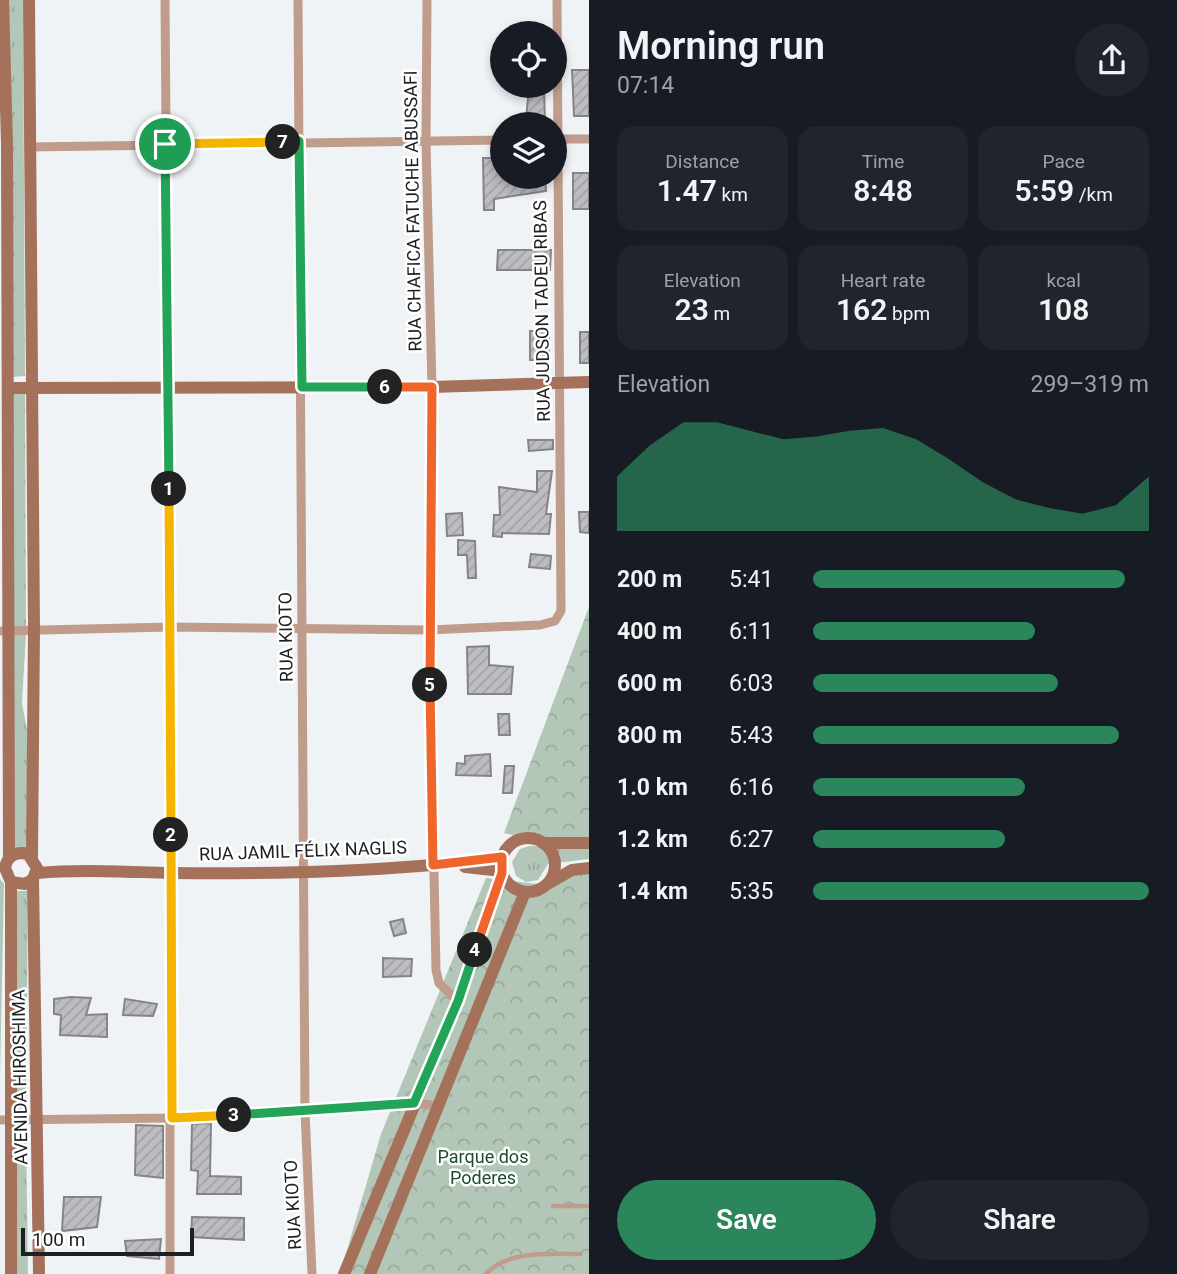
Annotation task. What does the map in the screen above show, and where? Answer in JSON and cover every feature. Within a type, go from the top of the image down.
[{"type":"main road","name":"AVENIDA HIROSHIMA","points":[[3,0],[5,1120],[11,1274]]},
{"type":"main road","name":"AVENIDA HIROSHIMA","points":[[29,0],[39,1274]]},
{"type":"main road","points":[[4,388],[432,387],[589,382]]},
{"type":"main road","points":[[344,1274],[458,1001],[502,872],[502,857],[507,848],[524,839],[543,843],[589,842]]},
{"type":"main road","points":[[543,843],[554,858],[552,877],[546,885]]},
{"type":"main road","points":[[18,853],[35,868],[25,884],[5,869],[18,853]]},
{"type":"main road","name":"RUA JAMIL FÉLIX NAGLIS","points":[[35,868],[171,873],[305,871],[440,865],[502,857]]},
{"type":"main road","name":"RUA JAMIL FÉLIX NAGLIS","points":[[440,865],[502,872]]},
{"type":"main road","points":[[502,872],[507,882],[525,892],[536,891],[572,870],[589,868]]},
{"type":"main road","points":[[370,1274],[525,892]]},
{"type":"street","points":[[165,0],[172,1118],[170,1274]]},
{"type":"street","name":"RUA KIOTO","points":[[298,0],[305,1111],[312,1274]]},
{"type":"street","name":"RUA CHAFICA FATUCHE ABUSSAFI","points":[[427,0],[426,142],[432,387],[429,630],[440,865],[436,970],[439,983],[458,1001]]},
{"type":"street","name":"RUA JUDSON TADEU RIBAS","points":[[556,112],[557,0]]},
{"type":"street","points":[[567,139],[589,139]]},
{"type":"street","points":[[29,146],[490,140]]},
{"type":"street","name":"RUA JUDSON TADEU RIBAS","points":[[429,630],[540,625],[555,621],[561,611],[557,189]]},
{"type":"street","points":[[3,631],[170,627],[429,630]]},
{"type":"street","points":[[5,1120],[172,1118],[414,1103],[438,1106]]},
{"type":"lane","points":[[553,1206],[589,1206]]},
{"type":"lane","points":[[486,1274],[493,1266],[508,1259],[579,1254]]},
{"type":"green space","points":[[8,0],[23,0],[25,376],[12,377]]},
{"type":"green space","points":[[13,394],[25,394],[26,633],[22,703],[27,730],[28,852],[12,852]]},
{"type":"green space","points":[[589,607],[589,843],[543,843],[504,833]]},
{"type":"green space","points":[[529,846],[589,846],[589,859],[548,864],[538,880],[526,882],[516,876],[512,862],[520,849]]},
{"type":"green space","name":"Parque dos Poderes","points":[[589,868],[589,1274],[340,1274],[381,1134],[486,878],[546,885]]},
{"type":"green space","points":[[0,879],[4,884],[0,1076]]},
{"type":"green space","points":[[14,891],[28,891],[26,1111],[16,1112]]},
{"type":"green space","points":[[16,1130],[26,1131],[28,1274],[17,1274]]},
{"type":"building","points":[[572,70],[589,70],[589,116],[574,116]]},
{"type":"building","points":[[528,98],[544,98],[545,112],[527,112]]},
{"type":"building","points":[[483,158],[490,158],[490,189],[546,189],[494,199],[494,210],[484,210]]},
{"type":"building","points":[[573,173],[589,173],[589,209],[573,209]]},
{"type":"building","points":[[498,250],[551,250],[550,270],[497,270]]},
{"type":"building","points":[[530,331],[549,331],[549,360],[530,360]]},
{"type":"building","points":[[580,332],[589,332],[589,363],[580,363]]},
{"type":"building","points":[[528,440],[553,440],[553,449],[529,451]]},
{"type":"building","points":[[537,471],[552,471],[546,514],[551,514],[549,534],[502,533],[502,537],[493,536],[494,515],[500,515],[499,487],[537,492]]},
{"type":"building","points":[[579,512],[589,512],[589,533],[580,532]]},
{"type":"building","points":[[462,513],[463,535],[447,536],[446,514]]},
{"type":"building","points":[[458,540],[475,541],[476,578],[468,578],[467,555],[458,555]]},
{"type":"building","points":[[531,554],[551,556],[550,569],[529,567]]},
{"type":"building","points":[[489,646],[489,665],[513,667],[511,694],[468,694],[467,647]]},
{"type":"building","points":[[498,714],[509,714],[510,735],[499,735]]},
{"type":"building","points":[[490,754],[491,776],[456,775],[457,763],[465,764],[465,756]]},
{"type":"building","points":[[505,766],[514,766],[512,793],[503,793]]},
{"type":"building","points":[[403,919],[406,933],[394,936],[390,922]]},
{"type":"building","points":[[383,958],[412,959],[411,976],[383,977]]},
{"type":"building","points":[[91,998],[86,1015],[107,1014],[107,1037],[60,1035],[61,1015],[54,1014],[54,999]]},
{"type":"building","points":[[125,999],[157,1004],[153,1016],[123,1015]]},
{"type":"building","points":[[211,1123],[210,1176],[241,1177],[241,1194],[197,1194],[198,1171],[191,1170],[192,1124]]},
{"type":"building","points":[[136,1125],[163,1126],[163,1178],[135,1175]]},
{"type":"building","points":[[64,1197],[101,1197],[97,1227],[62,1231]]},
{"type":"building","points":[[192,1217],[244,1218],[244,1240],[191,1237]]},
{"type":"building","points":[[161,1239],[159,1259],[127,1256],[125,1241]]},
{"type":"route","points":[[299,141],[302,387],[432,387],[429,630],[433,865],[502,857],[502,873],[458,1001],[414,1103],[172,1118],[165,144],[299,141]]}]
